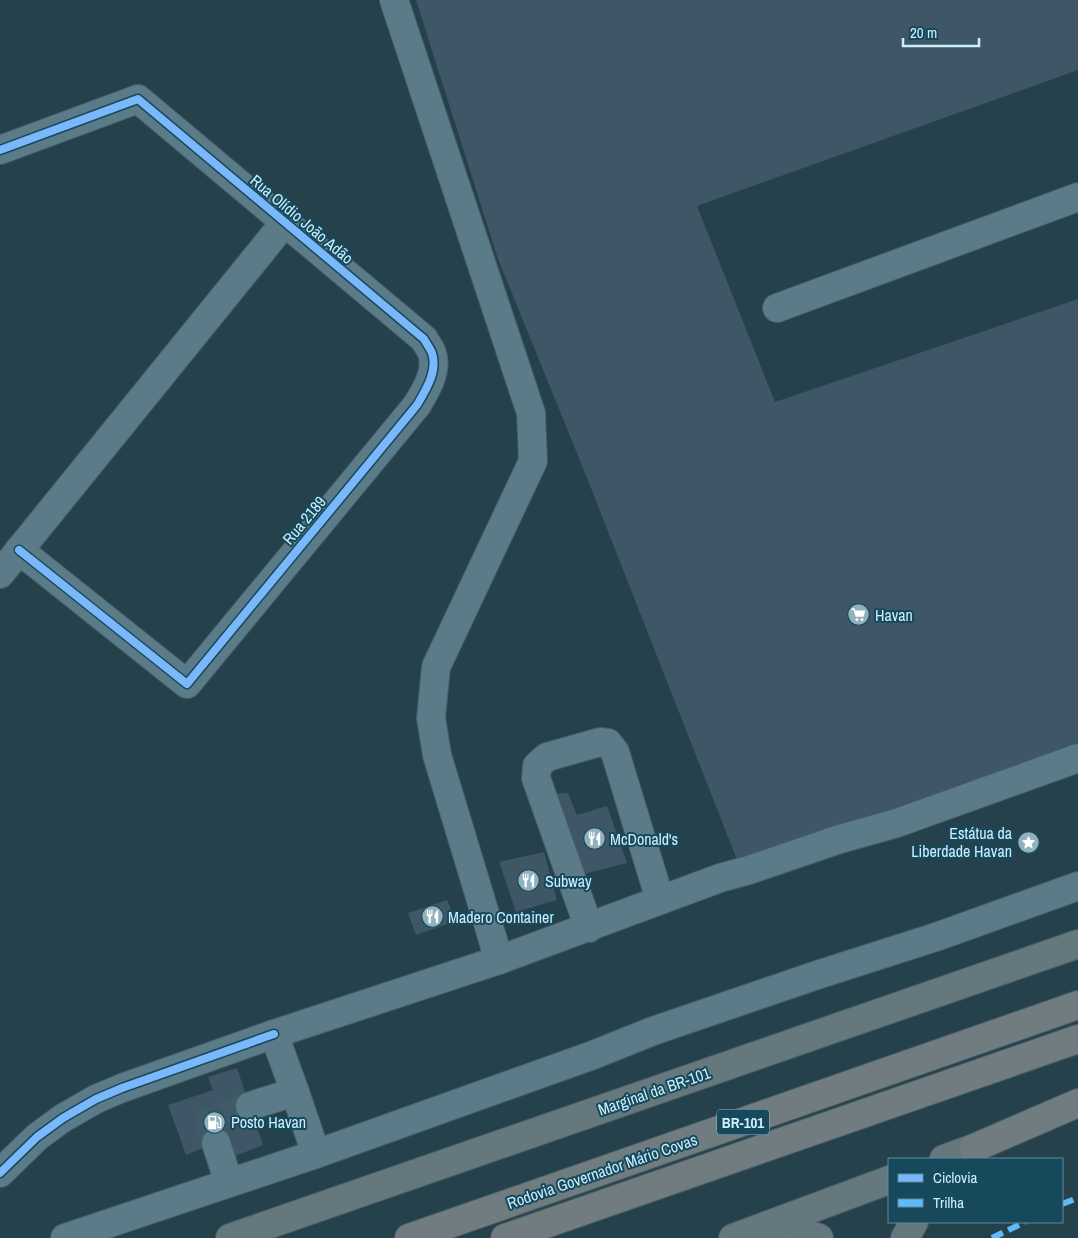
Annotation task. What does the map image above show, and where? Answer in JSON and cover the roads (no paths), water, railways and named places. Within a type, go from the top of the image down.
[{"type":"highway","name":"Rodovia Governador Mário Covas","points":[[408,1238],[1078,1005]]},
{"type":"highway","name":"Rodovia Governador Mário Covas","points":[[505,1238],[1078,1039]]},
{"type":"highway","points":[[969,1154],[1078,1103]]},
{"type":"main road","name":"Marginal da BR-101","points":[[230,1238],[1078,944]]},
{"type":"main road","points":[[949,1158],[969,1154]]},
{"type":"main road","points":[[733,1238],[888,1180]]},
{"type":"main road","points":[[776,1223],[819,1238]]},
{"type":"main road","points":[[905,1238],[913,1223]]},
{"type":"street","points":[[394,0],[531,413],[533,461],[436,667],[431,718],[437,756],[500,960]]},
{"type":"street","name":"Rua Olídio João Adão","points":[[0,150],[138,99],[424,339],[432,352],[433,369]]},
{"type":"street","points":[[777,308],[1078,197]]},
{"type":"street","points":[[0,574],[285,222]]},
{"type":"street","name":"Rua 2189","points":[[19,550],[187,684],[417,405],[428,386],[433,369]]},
{"type":"street","points":[[589,928],[536,778],[538,766],[547,757],[600,742],[608,744],[614,752],[660,900]]},
{"type":"street","points":[[0,1173],[37,1137],[63,1118],[96,1099],[131,1085],[274,1034],[500,960],[660,900],[840,839],[897,823],[1078,758]]},
{"type":"street","points":[[65,1238],[316,1154],[593,1055],[653,1031],[825,972],[936,937],[1078,886]]},
{"type":"street","points":[[274,1034],[316,1154]]},
{"type":"street","points":[[250,1106],[295,1092]]},
{"type":"street","points":[[216,1143],[229,1183]]},
{"type":"tunnel","points":[[216,1143],[208,1120],[250,1106]]},
{"type":"place","name":"Havan","points":[[859,615]]},
{"type":"place","name":"McDonald's","points":[[594,839]]},
{"type":"place","name":"Estátua da Liberdade Havan","points":[[1028,842]]},
{"type":"place","name":"Subway","points":[[529,881]]},
{"type":"place","name":"Madero Container","points":[[432,917]]},
{"type":"place","name":"Posto Havan","points":[[215,1122]]}]
